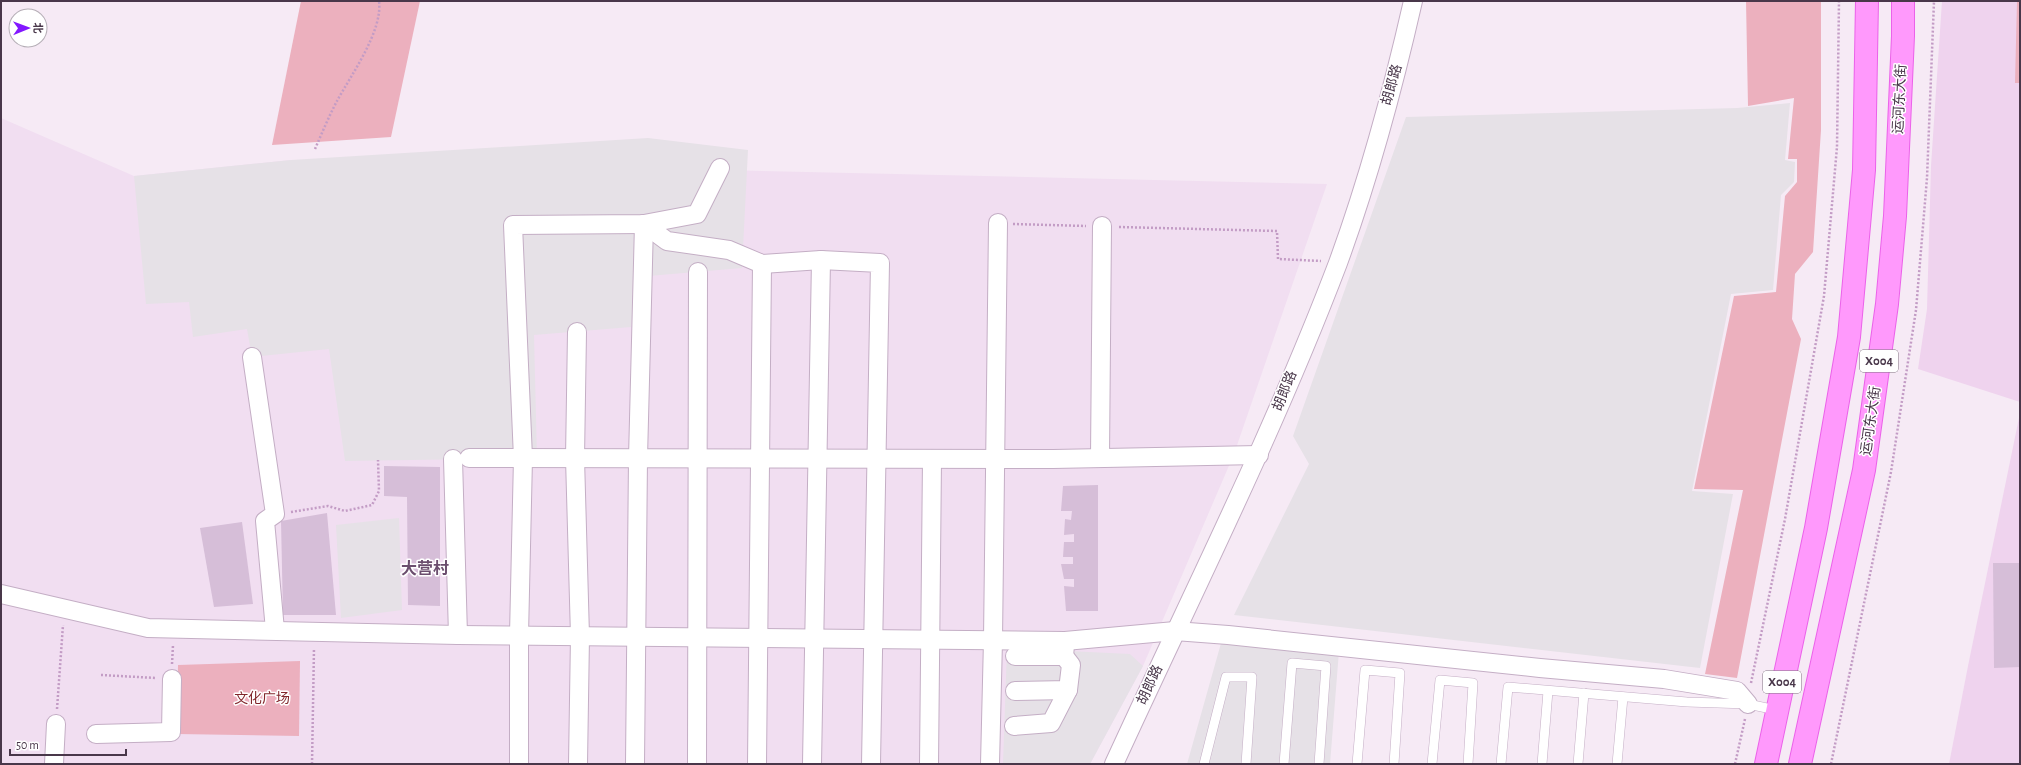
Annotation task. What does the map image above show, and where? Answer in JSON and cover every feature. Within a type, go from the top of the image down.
[{"type":"main road","name":"X004","points":[[1766,764],[1776,710],[1816,528],[1849,337],[1864,170],[1867,1]]},
{"type":"main road","name":"运河东大街","points":[[1800,764],[1864,470],[1887,304],[1895,216],[1903,36],[1903,1]]},
{"type":"street","name":"胡郎路","points":[[1114,764],[1175,631],[1259,455],[1338,262],[1370,163],[1400,59],[1413,1]]},
{"type":"street","points":[[519,764],[519,635],[523,458],[513,225],[644,224],[697,214],[720,168]]},
{"type":"street","points":[[990,764],[996,459],[998,223]]},
{"type":"street","points":[[644,224],[668,241],[729,250],[762,264],[821,260],[880,263],[871,764]]},
{"type":"street","points":[[635,764],[635,636],[644,224]]},
{"type":"street","points":[[1100,458],[1102,226]]},
{"type":"street","points":[[812,764],[821,260]]},
{"type":"street","points":[[757,764],[762,264]]},
{"type":"street","points":[[697,764],[698,272]]},
{"type":"street","points":[[577,332],[575,458],[580,636],[578,764]]},
{"type":"street","points":[[252,357],[275,514],[265,521],[275,630]]},
{"type":"street","points":[[458,635],[461,458],[996,459],[1259,455]]},
{"type":"street","points":[[929,764],[932,459]]},
{"type":"street","points":[[1,594],[148,628],[458,635],[993,640],[1064,648]]},
{"type":"street","points":[[1015,656],[1175,631],[1664,679],[1737,691],[1748,704]]},
{"type":"street","points":[[1014,726],[1051,723],[1068,690],[1071,665],[1064,648]]},
{"type":"street","points":[[96,734],[171,732],[172,679]]},
{"type":"street","points":[[1015,691],[1068,690]]},
{"type":"street","points":[[54,764],[56,724]]},
{"type":"lane","points":[[1284,764],[1292,663],[1326,666],[1319,764]]},
{"type":"lane","points":[[1357,764],[1365,670],[1400,673],[1394,764]]},
{"type":"lane","points":[[1204,764],[1226,677],[1252,677],[1246,764]]},
{"type":"lane","points":[[1432,764],[1440,680],[1473,683],[1468,764]]},
{"type":"lane","points":[[1501,764],[1508,687],[1584,694],[1748,704],[1776,710]]},
{"type":"lane","points":[[1542,764],[1548,690]]},
{"type":"lane","points":[[1578,764],[1584,694]]},
{"type":"lane","points":[[1617,764],[1623,696]]},
{"type":"path","points":[[315,149],[336,102],[365,54],[380,11],[379,1]]},
{"type":"path","points":[[1735,764],[1785,519],[1824,296],[1837,147],[1839,1]]},
{"type":"path","points":[[998,223],[1277,231],[1278,260],[1338,262]]},
{"type":"path","points":[[275,514],[328,506],[345,511],[372,505],[379,491],[378,460]]},
{"type":"path","points":[[56,724],[64,608]]},
{"type":"path","points":[[101,675],[172,679],[174,628]]},
{"type":"path","points":[[312,764],[315,632]]},
{"type":"shaded area","points":[[1942,1],[2020,1],[2020,402],[1918,369],[1927,309],[1931,166]]},
{"type":"shaded area","points":[[1790,103],[1785,160],[1795,162],[1794,182],[1781,195],[1773,290],[1731,294],[1692,491],[1733,494],[1700,668],[1234,615],[1309,464],[1293,436],[1406,117],[1737,108]]},
{"type":"shaded area","points":[[1,118],[134,176],[291,160],[1327,184],[1234,454],[1143,666],[1090,764],[1,764]]},
{"type":"shaded area","points":[[648,138],[748,150],[742,268],[637,277],[631,327],[534,335],[537,458],[345,461],[329,349],[252,357],[247,329],[193,337],[189,302],[146,304],[134,176],[291,160]]},
{"type":"shaded area","points":[[2020,413],[2020,764],[1949,764],[1968,666]]},
{"type":"shaded area","points":[[399,518],[402,610],[341,618],[336,525]]},
{"type":"shaded area","points":[[1223,636],[1339,651],[1330,764],[1187,764]]},
{"type":"shaded area","points":[[1007,648],[1130,654],[1143,666],[1090,764],[1003,764]]},
{"type":"green space","points":[[301,1],[420,1],[391,137],[272,145]]},
{"type":"green space","points":[[1746,1],[1821,1],[1821,130],[1813,252],[1795,274],[1792,319],[1801,339],[1737,678],[1705,674],[1743,490],[1694,489],[1734,296],[1776,292],[1785,196],[1797,182],[1797,159],[1788,159],[1794,98],[1748,106]]},
{"type":"green space","points":[[2017,1],[2020,1],[2020,83],[2015,83]]},
{"type":"green space","name":"文化广场","points":[[300,661],[299,736],[177,734],[178,665]]},
{"type":"building","points":[[384,466],[440,467],[440,606],[408,605],[407,497],[384,496]]},
{"type":"building","points":[[1098,485],[1098,611],[1066,611],[1064,586],[1074,587],[1074,579],[1064,579],[1061,564],[1073,564],[1073,557],[1063,557],[1064,542],[1074,542],[1074,534],[1064,535],[1065,519],[1071,520],[1072,511],[1061,511],[1063,486]]},
{"type":"building","points":[[327,513],[336,615],[283,615],[281,521]]},
{"type":"building","points":[[242,522],[253,604],[214,607],[200,528]]},
{"type":"building","points":[[1993,563],[2020,563],[2020,667],[1994,668]]},
{"type":"district","name":"大营村","points":[[425,569]]}]
